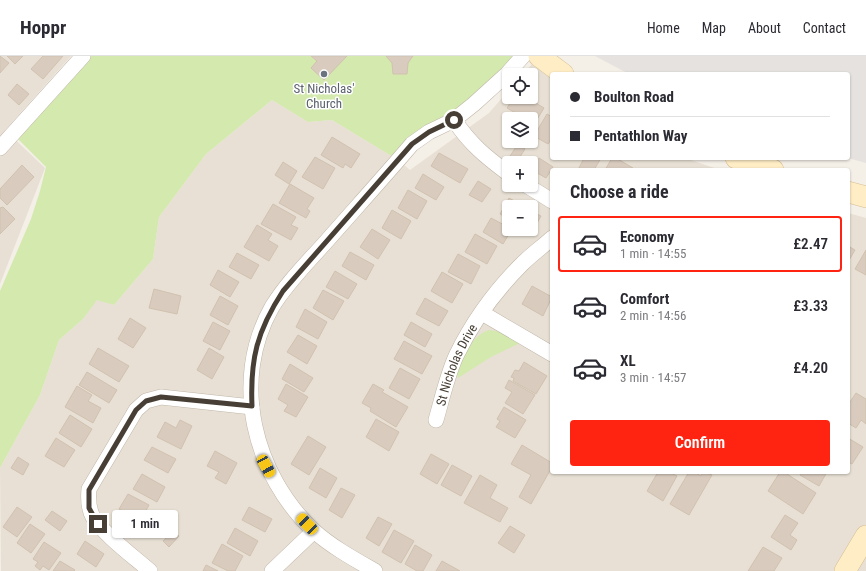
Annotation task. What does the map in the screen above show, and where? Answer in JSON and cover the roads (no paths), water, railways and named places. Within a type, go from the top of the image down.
[{"type":"street","points":[[0,148],[83,56]]},
{"type":"street","points":[[374,571],[333,546],[314,531],[288,501],[266,466],[259,447],[252,406],[253,364],[256,344],[269,313],[283,291],[412,144],[429,132],[454,120],[507,74],[523,56]]},
{"type":"street","points":[[539,56],[560,72]]},
{"type":"street","points":[[454,120],[467,140],[485,157],[502,169]]},
{"type":"street","points":[[742,160],[767,168]]},
{"type":"street","points":[[537,192],[550,201]]},
{"type":"street","points":[[850,193],[866,197]]},
{"type":"street","name":"St Nicholas Drive","points":[[436,420],[447,380],[456,356],[482,313],[503,285],[523,264],[550,240]]},
{"type":"street","name":"St Nicholas Drive","points":[[482,313],[550,353]]},
{"type":"street","points":[[150,571],[98,524],[89,508],[88,499],[89,490],[136,410],[146,401],[161,397],[252,406]]},
{"type":"street","points":[[272,571],[314,531]]},
{"type":"street","points":[[845,571],[866,536]]},
{"type":"place","name":"St Nicholas' Church","points":[[324,74]]}]
